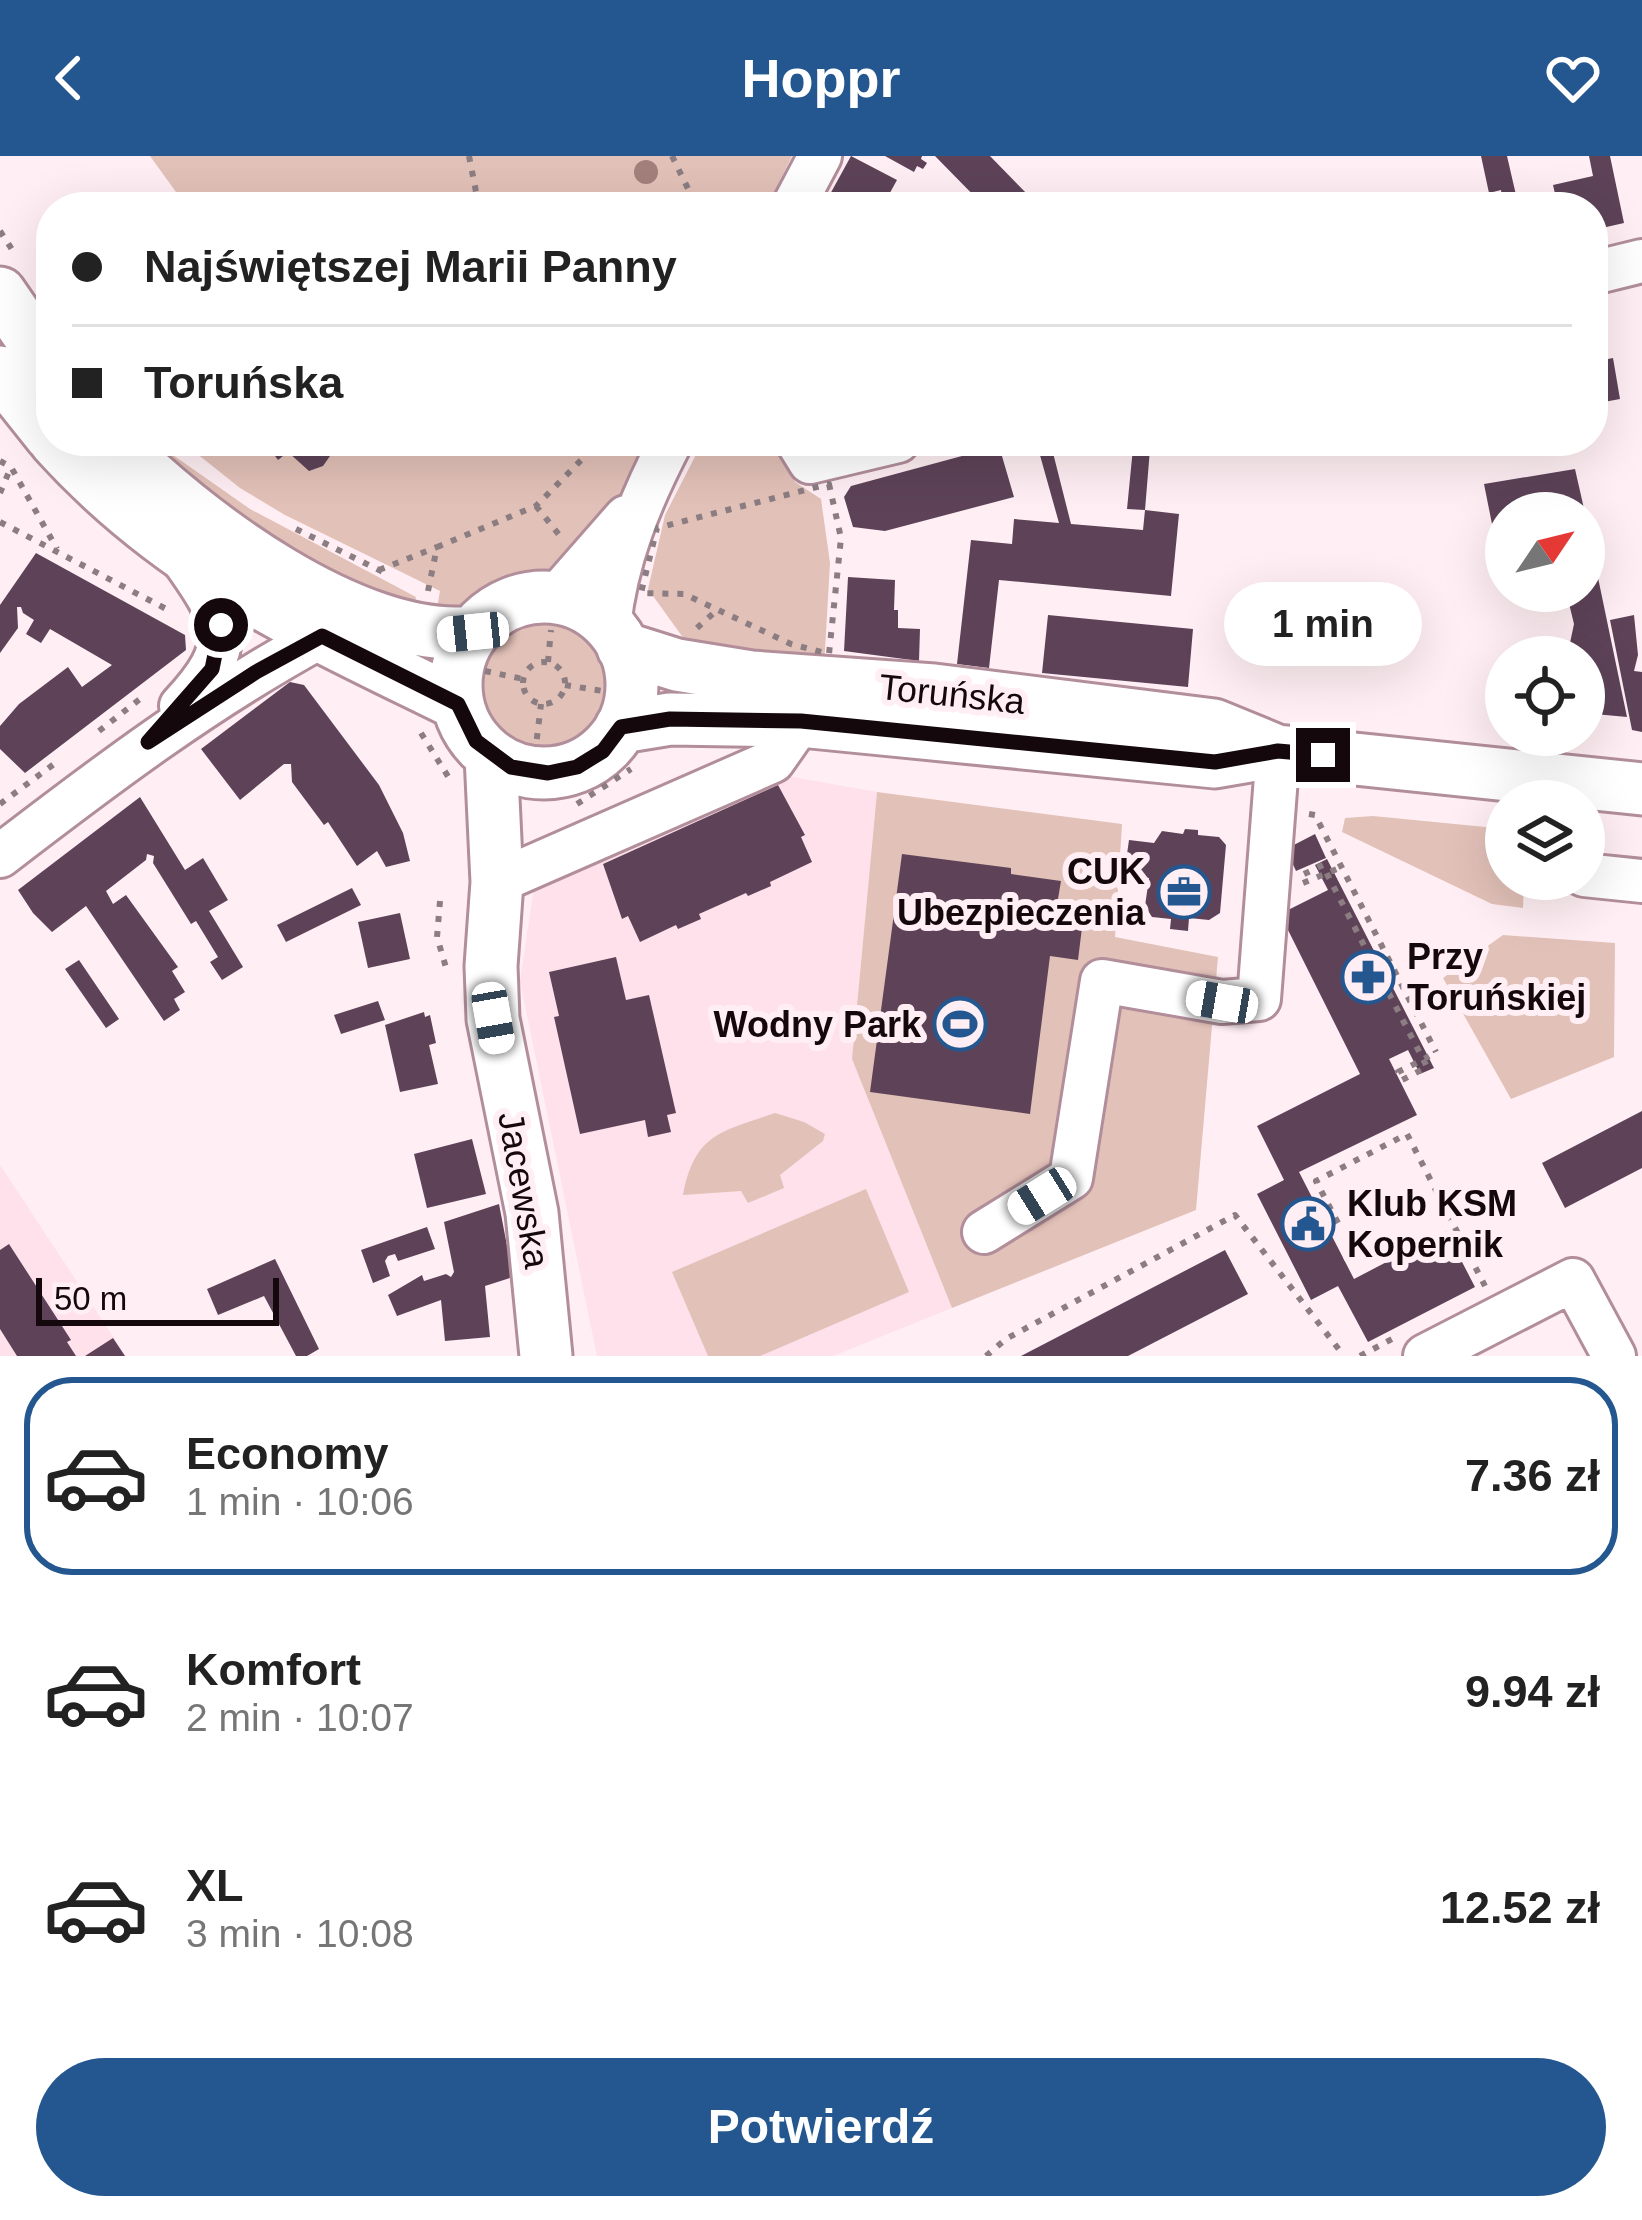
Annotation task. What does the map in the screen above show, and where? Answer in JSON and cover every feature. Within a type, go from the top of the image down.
[{"type":"main road","points":[[0,293],[36,345]]},
{"type":"main road","points":[[0,372],[36,442]]},
{"type":"main road","points":[[49,456],[181,556],[322,636],[476,741],[524,767],[577,767],[603,751],[621,727],[632,679],[625,622]]},
{"type":"main road","points":[[131,456],[203,519],[330,598],[419,630],[473,632]]},
{"type":"main road","points":[[435,712],[473,632],[486,618],[518,601],[555,598]]},
{"type":"main road","name":"Toruńska","points":[[555,598],[625,622],[677,665],[752,676],[934,690],[1214,725],[1278,751],[1485,781]]},
{"type":"main road","name":"Toruńska","points":[[621,727],[670,719],[801,721],[1215,762],[1278,751]]},
{"type":"main road","name":"Jacewska","points":[[524,767],[493,811],[496,882],[490,966],[493,1018],[532,1213],[546,1356]]},
{"type":"main road","name":"Jacewska","points":[[496,882],[520,821],[524,767]]},
{"type":"main road","name":"Toruńska","points":[[1605,789],[1642,789]]},
{"type":"street","points":[[801,192],[820,156]]},
{"type":"street","points":[[1608,269],[1642,261]]},
{"type":"street","points":[[625,622],[614,582],[642,497],[663,456]]},
{"type":"street","points":[[806,456],[810,462],[835,456]]},
{"type":"street","points":[[555,598],[642,497]]},
{"type":"street","points":[[148,742],[212,669],[220,641],[221,625],[213,602],[181,556]]},
{"type":"street","points":[[0,856],[148,742],[322,636]]},
{"type":"street","points":[[496,882],[773,760],[801,721]]},
{"type":"street","points":[[984,1232],[1071,1178],[1102,982],[1222,1002],[1259,1000],[1278,751]]},
{"type":"street","points":[[1605,877],[1642,881]]},
{"type":"street","points":[[1425,1356],[1573,1280],[1614,1356]]},
{"type":"path","points":[[469,156],[476,192]]},
{"type":"path","points":[[672,156],[690,192]]},
{"type":"path","points":[[0,461],[36,449]]},
{"type":"path","points":[[0,493],[36,451]]},
{"type":"path","points":[[41,456],[59,552]]},
{"type":"path","points":[[380,570],[536,506],[585,456]]},
{"type":"path","points":[[829,484],[841,538],[829,654],[791,644],[684,594],[625,622],[657,528],[829,484]]},
{"type":"path","points":[[0,522],[174,613]]},
{"type":"path","points":[[287,524],[395,578]]},
{"type":"path","points":[[412,586],[428,594],[436,548]]},
{"type":"path","points":[[541,662],[555,664],[565,682],[557,700],[541,704],[526,695],[523,681],[528,668],[541,662]]},
{"type":"path","points":[[87,740],[152,690]]},
{"type":"path","points":[[524,767],[541,704]]},
{"type":"path","points":[[435,712],[464,800],[493,811]]},
{"type":"path","points":[[0,804],[70,753]]},
{"type":"path","points":[[1271,809],[1315,814],[1430,1056],[1323,865],[1305,874]]},
{"type":"path","points":[[1310,883],[1342,867]]},
{"type":"path","points":[[1338,1223],[1316,1181],[1407,1134],[1486,1290]]},
{"type":"path","points":[[986,1356],[1006,1339],[1235,1215],[1344,1356]]},
{"type":"shaded area","points":[[150,156],[792,156],[774,192],[176,192]]},
{"type":"shaded area","points":[[159,456],[174,456],[250,509],[416,597],[413,616],[341,590]]},
{"type":"shaded area","points":[[200,456],[643,456],[622,498],[547,581],[498,594],[466,615],[435,619],[440,591],[240,488]]},
{"type":"shaded area","points":[[695,456],[784,456],[795,482],[821,499],[830,563],[824,667],[697,657],[648,589],[665,515]]},
{"type":"shaded area","points":[[543,618],[568,623],[589,637],[603,658],[608,683],[603,708],[589,729],[568,743],[543,748],[518,743],[497,729],[483,708],[478,683],[483,658],[497,637],[518,623]]},
{"type":"shaded area","points":[[782,775],[877,792],[852,1059],[952,1308],[833,1356],[597,1356],[520,981],[534,888]]},
{"type":"shaded area","points":[[877,792],[1122,824],[1115,937],[1218,957],[1196,1210],[952,1308],[852,1059]]},
{"type":"shaded area","points":[[1373,816],[1485,827],[1485,900],[1523,900],[1523,908],[1492,904],[1342,832],[1345,818]]},
{"type":"shaded area","points":[[1503,935],[1615,943],[1614,1057],[1511,1099],[1443,978]]},
{"type":"shaded area","points":[[775,1113],[825,1134],[823,1141],[780,1175],[784,1188],[748,1203],[741,1191],[683,1195],[695,1159],[713,1138]]},
{"type":"shaded area","points":[[0,1165],[126,1356],[0,1356]]},
{"type":"shaded area","points":[[866,1189],[909,1292],[760,1356],[708,1356],[672,1272]]},
{"type":"building","points":[[851,156],[897,180],[890,192],[831,192]]},
{"type":"building","points":[[885,156],[922,156],[927,163],[914,172]]},
{"type":"building","points":[[935,156],[990,156],[1025,192],[970,192]]},
{"type":"building","points":[[1481,156],[1507,156],[1515,192],[1489,192]]},
{"type":"building","points":[[1589,156],[1610,156],[1624,223],[1608,227],[1608,192],[1555,192],[1553,185],[1593,176]]},
{"type":"building","points":[[1613,358],[1620,399],[1608,401],[1608,359]]},
{"type":"building","points":[[292,456],[330,456],[323,466],[309,471]]},
{"type":"building","points":[[962,456],[1002,456],[1014,497],[885,531],[853,527],[844,497],[851,486]]},
{"type":"building","points":[[1040,456],[1054,456],[1071,524],[1143,530],[1145,510],[1179,514],[1171,596],[999,580],[989,668],[957,664],[971,540],[1012,544],[1014,519],[1059,523]]},
{"type":"building","points":[[1132,456],[1149,456],[1145,510],[1127,509]]},
{"type":"building","points":[[1575,469],[1580,492],[1486,492],[1484,484]]},
{"type":"building","points":[[36,553],[185,635],[186,650],[25,773],[0,749],[0,726],[19,704],[68,667],[82,687],[112,665],[50,629],[41,643],[26,634],[34,620],[21,607],[17,607],[18,628],[0,653],[0,605]]},
{"type":"building","points":[[848,577],[895,580],[898,628],[920,629],[919,661],[844,651]]},
{"type":"building","points":[[1605,611],[1627,717],[1605,715],[1605,636],[1571,636],[1571,612]]},
{"type":"building","points":[[1048,615],[1193,629],[1188,687],[1042,673]]},
{"type":"building","points":[[1634,615],[1638,655],[1634,671],[1642,672],[1642,732],[1632,730],[1610,620]]},
{"type":"building","points":[[290,682],[304,685],[379,785],[403,833],[410,861],[386,867],[377,851],[357,866],[328,822],[324,825],[292,782],[291,764],[284,764],[240,800],[201,749]]},
{"type":"building","points":[[778,785],[805,835],[801,837],[812,862],[770,882],[771,886],[699,914],[701,919],[640,942],[628,916],[622,919],[603,864]]},
{"type":"building","points":[[140,797],[185,870],[203,858],[228,900],[209,911],[243,967],[222,980],[210,962],[218,957],[196,921],[191,924],[153,863],[154,856],[147,854],[146,860],[106,891],[113,904],[126,895],[178,967],[172,971],[185,992],[174,999],[180,1010],[164,1021],[86,906],[52,932],[18,890]]},
{"type":"building","name":"CUK Ubezpieczenia","points":[[1185,829],[1219,837],[1226,845],[1220,913],[1209,920],[1189,918],[1188,931],[1170,929],[1171,919],[1152,917],[1145,906],[1149,878],[1124,875],[1129,840],[1154,843],[1162,831],[1183,834]]},
{"type":"building","points":[[1315,834],[1326,858],[1296,871],[1286,849]]},
{"type":"building","name":"Wodny Park","points":[[902,854],[1011,868],[1011,874],[1061,881],[1058,899],[1085,903],[1078,960],[1050,956],[1030,1114],[870,1092]]},
{"type":"building","points":[[1327,859],[1434,1068],[1420,1074],[1408,1050],[1389,1059],[1417,1115],[1299,1172],[1354,1279],[1446,1231],[1475,1287],[1368,1342],[1338,1286],[1311,1300],[1257,1194],[1284,1180],[1257,1126],[1360,1074],[1280,914],[1328,890],[1315,865]]},
{"type":"building","points":[[352,888],[361,905],[286,942],[277,925]]},
{"type":"building","points":[[400,913],[410,959],[368,968],[358,922]]},
{"type":"building","points":[[616,957],[626,1000],[649,995],[676,1113],[667,1115],[671,1132],[648,1137],[645,1120],[580,1134],[549,972]]},
{"type":"building","points":[[79,960],[119,1019],[106,1028],[65,969]]},
{"type":"building","points":[[378,1001],[385,1020],[341,1034],[334,1015]]},
{"type":"building","points":[[424,1012],[425,1017],[430,1015],[436,1043],[429,1045],[438,1084],[400,1092],[385,1025]]},
{"type":"building","points":[[1642,1111],[1642,1168],[1565,1208],[1542,1163]]},
{"type":"building","points":[[472,1139],[486,1194],[427,1208],[414,1154]]},
{"type":"building","points":[[499,1204],[513,1277],[485,1286],[490,1337],[445,1341],[441,1300],[397,1316],[388,1295],[422,1275],[424,1281],[446,1274],[451,1277],[454,1272],[444,1222]]},
{"type":"building","points":[[427,1227],[435,1249],[398,1261],[395,1254],[388,1256],[390,1276],[373,1283],[361,1250]]},
{"type":"building","points":[[9,1244],[71,1340],[67,1342],[76,1356],[17,1356],[0,1329],[0,1250]]},
{"type":"building","points":[[1225,1250],[1248,1294],[1128,1356],[1021,1356]]},
{"type":"building","points":[[275,1259],[319,1349],[307,1356],[296,1356],[264,1296],[218,1315],[207,1289]]},
{"type":"building","points":[[113,1338],[125,1356],[85,1356]]},
{"type":"place","name":"CUK Ubezpieczenia","points":[[1184,892]]},
{"type":"place","name":"Przy Toruńskiej","points":[[1368,977]]},
{"type":"place","name":"Wodny Park","points":[[960,1024]]},
{"type":"place","name":"Klub KSM Kopernik","points":[[1308,1224]]},
{"type":"route","points":[[221,625],[212,669],[148,742],[322,636],[458,704],[464,724],[491,756],[532,773],[577,767],[603,751],[621,727],[670,719],[801,721],[1215,762],[1278,751],[1323,755]]}]
